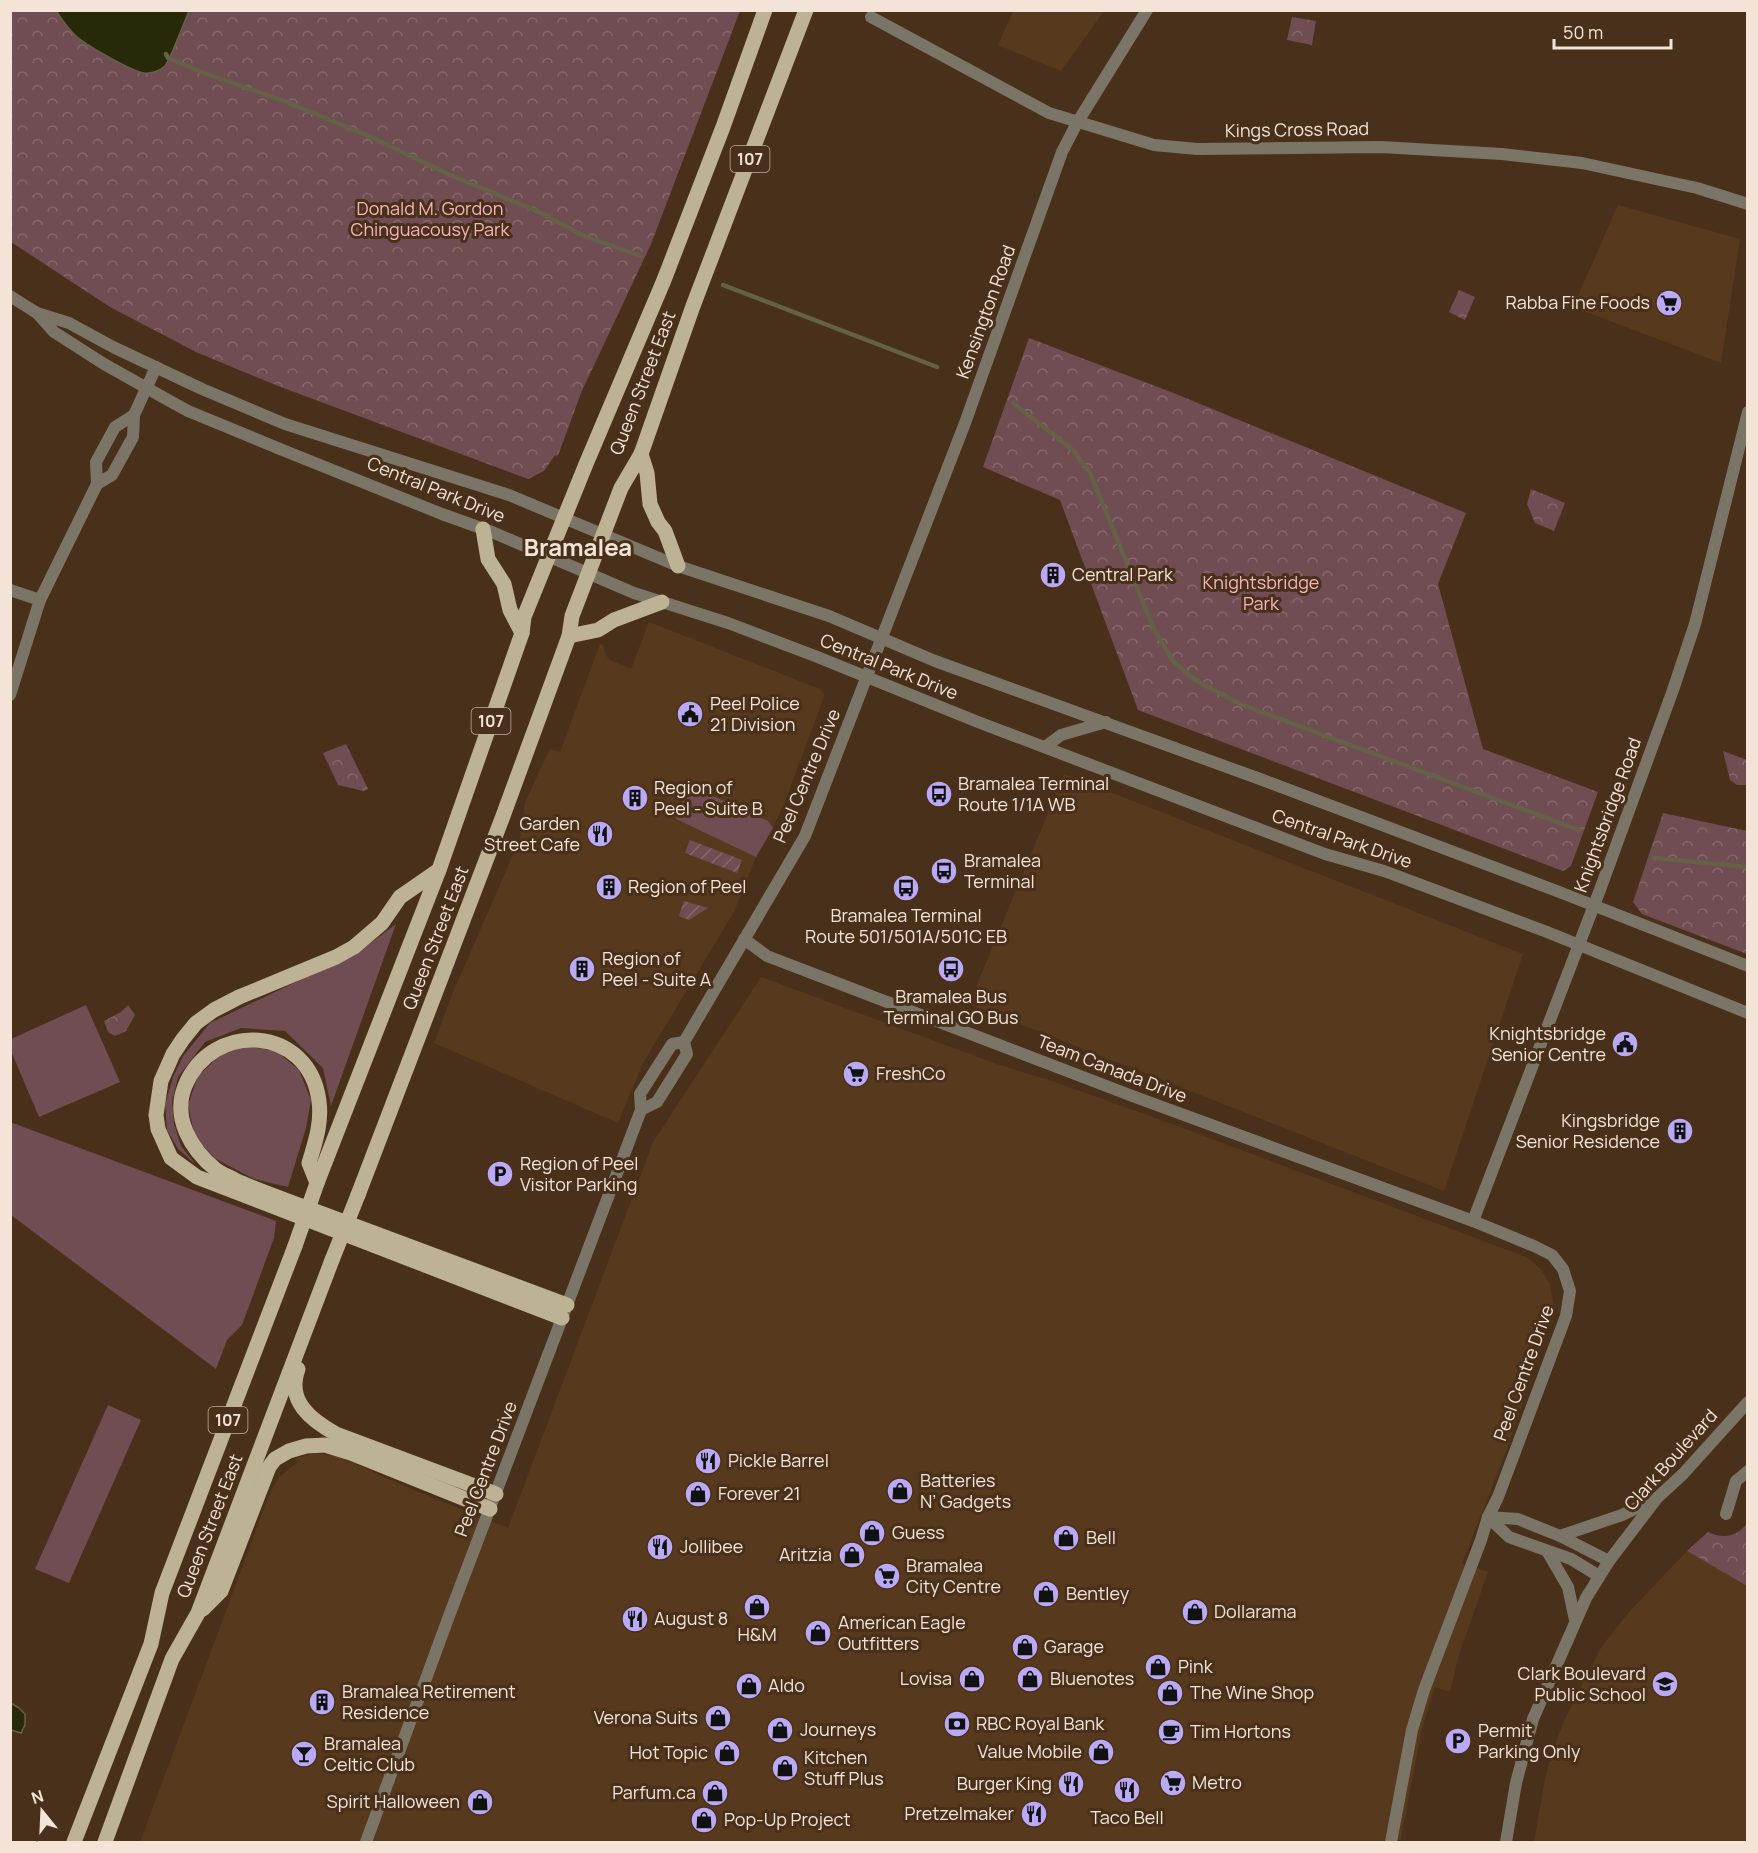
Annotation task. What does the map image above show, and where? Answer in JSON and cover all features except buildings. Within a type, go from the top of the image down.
[{"type":"main road","name":"Queen Street East","points":[[74,1842],[151,1644],[162,1593],[317,1183],[439,870],[522,633],[524,617],[664,280],[765,10]]},
{"type":"main road","name":"Queen Street East","points":[[105,1842],[172,1659],[198,1613],[358,1195],[503,816],[569,636],[572,616],[588,573],[621,488],[641,453],[693,306],[806,10]]},
{"type":"main road","points":[[641,453],[650,504],[665,531],[678,566]]},
{"type":"main road","points":[[483,529],[488,559],[504,584],[510,610],[522,633]]},
{"type":"main road","points":[[569,636],[597,630],[614,620],[662,602]]},
{"type":"main road","points":[[439,870],[400,897],[382,923],[354,947],[336,957],[239,997],[213,1010],[196,1023],[173,1054],[162,1081],[157,1104],[158,1129],[171,1158],[197,1177],[564,1311]]},
{"type":"main road","points":[[317,1183],[309,1163],[319,1131],[320,1101],[312,1077],[301,1061],[288,1048],[270,1041],[249,1040],[225,1046],[200,1063],[185,1086],[182,1098],[182,1121],[187,1136],[199,1155],[218,1172],[564,1311]]},
{"type":"main road","points":[[318,1299],[318,1313],[295,1377],[295,1390],[299,1404],[307,1414],[336,1434],[493,1502]]},
{"type":"main road","points":[[198,1613],[221,1591],[268,1467],[275,1459],[289,1450],[325,1445],[493,1502]]},
{"type":"street","name":"Kensington Road","points":[[866,677],[965,423],[1062,152],[1077,123],[1147,10]]},
{"type":"street","name":"Kings Cross Road","points":[[871,17],[1049,113],[1154,145],[1197,149],[1381,147],[1502,154],[1582,163],[1697,188],[1748,204]]},
{"type":"street","name":"Central Park Drive","points":[[10,296],[37,313],[69,323],[156,367],[285,424],[509,495],[678,566],[829,616],[935,661],[1106,722],[1473,859],[1748,966]]},
{"type":"street","name":"Central Park Drive","points":[[37,313],[54,332],[188,411],[483,529],[634,593],[765,637],[924,702],[1324,854],[1384,872],[1578,944],[1748,1013]]},
{"type":"street","points":[[97,484],[112,476],[131,441],[134,415],[156,367]]},
{"type":"street","name":"Knightsbridge Road","points":[[1473,1221],[1659,730],[1695,624],[1748,412]]},
{"type":"street","points":[[10,695],[40,600],[97,484],[96,462],[115,427],[134,415]]},
{"type":"street","points":[[10,590],[40,600]]},
{"type":"street","name":"Peel Centre Drive","points":[[641,1110],[657,1102],[682,1065],[687,1054],[684,1042],[805,836],[866,677]]},
{"type":"street","points":[[1045,747],[1061,735],[1106,722]]},
{"type":"street","name":"Team Canada Drive","points":[[744,939],[767,956],[1136,1097],[1473,1221]]},
{"type":"street","name":"Peel Centre Drive","points":[[366,1842],[641,1110],[640,1094],[672,1044],[684,1042]]},
{"type":"street","name":"Peel Centre Drive","points":[[1391,1842],[1412,1730],[1424,1690],[1566,1316],[1570,1291],[1563,1269],[1552,1255],[1473,1221]]},
{"type":"street","name":"Clark Boulevard","points":[[1506,1842],[1516,1783],[1533,1719],[1575,1620],[1599,1576],[1657,1498],[1683,1474],[1748,1402]]},
{"type":"street","points":[[1726,1514],[1736,1481],[1748,1471]]},
{"type":"street","points":[[1560,1536],[1622,1515],[1657,1498]]},
{"type":"street","points":[[1488,1517],[1518,1519],[1560,1536],[1609,1561]]},
{"type":"street","points":[[1488,1517],[1509,1537],[1571,1559],[1599,1576]]},
{"type":"street","points":[[1547,1551],[1568,1587],[1575,1620]]},
{"type":"shaded area","points":[[1013,10],[1104,11],[1061,71],[998,45]]},
{"type":"shaded area","points":[[56,11],[189,11],[165,66],[158,71],[146,73],[119,63],[81,40],[70,30]]},
{"type":"shaded area","points":[[1618,205],[1740,239],[1721,363],[1573,307]]},
{"type":"shaded area","points":[[649,622],[820,689],[824,697],[784,804],[756,857],[734,912],[643,1063],[618,1123],[434,1043],[453,992],[520,839],[525,802],[550,749],[560,752],[600,644],[603,645],[610,660],[631,669]]},
{"type":"shaded area","points":[[1064,774],[1523,954],[1444,1191],[969,1004]]},
{"type":"shaded area","points":[[761,977],[997,1064],[1164,1121],[1526,1257],[1540,1268],[1550,1284],[1553,1302],[1551,1320],[1505,1455],[1462,1563],[1488,1572],[1458,1658],[1450,1692],[1435,1687],[1422,1729],[1400,1842],[140,1842],[269,1495],[279,1477],[297,1463],[295,1458],[316,1453],[338,1456],[508,1528],[653,1142]]},
{"type":"shaded area","name":"Clark Boulevard Public School","points":[[1687,1551],[1747,1586],[1747,1842],[1534,1842],[1545,1779],[1553,1749],[1564,1721],[1602,1646],[1629,1612]]},
{"type":"shaded area","points":[[11,1703],[25,1714],[25,1725],[21,1733],[11,1730]]},
{"type":"green space","name":"Donald M. Gordon Chinguacousy Park","points":[[10,11],[740,11],[651,244],[581,393],[559,453],[544,471],[528,479],[278,386],[196,352],[110,307],[11,242]]},
{"type":"green space","points":[[1292,17],[1316,21],[1312,45],[1287,40]]},
{"type":"green space","points":[[1459,290],[1475,297],[1465,320],[1449,312]]},
{"type":"green space","name":"Knightsbridge Park","points":[[1029,338],[1176,394],[1466,513],[1438,584],[1483,749],[1598,792],[1571,866],[1563,871],[1138,710],[1060,500],[983,467]]},
{"type":"green space","points":[[1531,489],[1565,503],[1554,531],[1535,523],[1527,504]]},
{"type":"green space","points":[[346,744],[368,789],[364,791],[338,785],[323,753]]},
{"type":"green space","points":[[1723,751],[1747,760],[1747,785],[1737,785],[1730,780]]},
{"type":"green space","points":[[689,785],[768,821],[773,828],[756,857],[676,819]]},
{"type":"green space","points":[[1663,813],[1747,831],[1747,954],[1642,914],[1633,902]]},
{"type":"green space","points":[[690,840],[742,860],[737,873],[685,853]]},
{"type":"green space","points":[[684,901],[708,908],[689,920],[679,916]]},
{"type":"green space","points":[[396,924],[331,1106],[323,1068],[285,1031],[241,1028],[205,1042],[178,1077],[172,1102],[174,1124],[181,1146],[196,1165],[178,1149],[167,1130],[165,1105],[173,1077],[183,1056],[210,1023],[359,952]]},
{"type":"green space","points":[[86,1005],[120,1082],[39,1117],[11,1051],[11,1039]]},
{"type":"green space","points":[[128,1005],[135,1015],[126,1031],[115,1036],[108,1032],[104,1021],[121,1012]]},
{"type":"green space","points":[[245,1046],[276,1051],[299,1070],[311,1100],[306,1128],[288,1187],[254,1179],[216,1159],[195,1138],[188,1105],[198,1076],[219,1056]]},
{"type":"green space","points":[[10,1122],[276,1221],[274,1238],[242,1325],[227,1340],[216,1369],[11,1215]]},
{"type":"green space","points":[[108,1405],[141,1420],[69,1583],[35,1569]]},
{"type":"green space","points":[[1747,1523],[1747,1586],[1687,1551],[1708,1532],[1719,1536],[1735,1534]]},
{"type":"waterway","points":[[166,54],[168,58],[204,73],[284,101],[371,137],[448,174],[541,213],[584,236],[641,256]]},
{"type":"waterway","points":[[723,285],[937,367]]},
{"type":"waterway","points":[[1013,403],[1073,450],[1090,473],[1154,629],[1173,661],[1195,680],[1240,704],[1579,830]]},
{"type":"waterway","points":[[1654,858],[1748,867]]},
{"type":"place","name":"Rabba Fine Foods","points":[[1669,303]]},
{"type":"place","name":"Central Park","points":[[1053,575]]},
{"type":"place","name":"Peel Police 21 Division","points":[[690,714]]},
{"type":"place","name":"Bramalea Terminal Route 1/1A WB","points":[[939,794]]},
{"type":"place","name":"Region of Peel - Suite B","points":[[635,798]]},
{"type":"place","name":"Garden Street Cafe","points":[[600,834]]},
{"type":"place","name":"Bramalea Terminal","points":[[944,871]]},
{"type":"place","name":"Region of Peel","points":[[609,887]]},
{"type":"place","name":"Bramalea Terminal Route 501/501A/501C EB","points":[[906,888]]},
{"type":"place","name":"Region of Peel - Suite A","points":[[582,969]]},
{"type":"place","name":"Bramalea Bus Terminal GO Bus","points":[[951,969]]},
{"type":"place","name":"Knightsbridge Senior Centre","points":[[1625,1044]]},
{"type":"place","name":"FreshCo","points":[[856,1074]]},
{"type":"place","name":"Kingsbridge Senior Residence","points":[[1680,1131]]},
{"type":"place","name":"Region of Peel Visitor Parking","points":[[500,1174]]},
{"type":"place","name":"Pickle Barrel","points":[[708,1461]]},
{"type":"place","name":"Batteries N’ Gadgets","points":[[900,1491]]},
{"type":"place","name":"Forever 21","points":[[698,1494]]},
{"type":"place","name":"Guess","points":[[872,1533]]},
{"type":"place","name":"Bell","points":[[1066,1538]]},
{"type":"place","name":"Jollibee","points":[[660,1547]]},
{"type":"place","name":"Aritzia","points":[[852,1555]]},
{"type":"place","name":"Bramalea City Centre","points":[[887,1576]]},
{"type":"place","name":"Bentley","points":[[1046,1594]]},
{"type":"place","name":"H&M","points":[[757,1607]]},
{"type":"place","name":"Dollarama","points":[[1195,1612]]},
{"type":"place","name":"August 8","points":[[635,1619]]},
{"type":"place","name":"American Eagle Outfitters","points":[[818,1633]]},
{"type":"place","name":"Garage","points":[[1025,1647]]},
{"type":"place","name":"Pink","points":[[1158,1667]]},
{"type":"place","name":"Lovisa","points":[[972,1679]]},
{"type":"place","name":"Bluenotes","points":[[1030,1679]]},
{"type":"place","name":"Clark Boulevard Public School","points":[[1665,1684]]},
{"type":"place","name":"Aldo","points":[[749,1686]]},
{"type":"place","name":"The Wine Shop","points":[[1170,1693]]},
{"type":"place","name":"Bramalea Retirement Residence","points":[[322,1702]]},
{"type":"place","name":"Verona Suits","points":[[718,1718]]},
{"type":"place","name":"RBC Royal Bank","points":[[957,1724]]},
{"type":"place","name":"Journeys","points":[[780,1730]]},
{"type":"place","name":"Tim Hortons","points":[[1171,1732]]},
{"type":"place","name":"Permit Parking Only","points":[[1458,1741]]},
{"type":"place","name":"Value Mobile","points":[[1101,1752]]},
{"type":"place","name":"Hot Topic","points":[[727,1753]]},
{"type":"place","name":"Bramalea Celtic Club","points":[[304,1754]]},
{"type":"place","name":"Kitchen Stuff Plus","points":[[785,1768]]},
{"type":"place","name":"Metro","points":[[1173,1783]]},
{"type":"place","name":"Burger King","points":[[1071,1784]]},
{"type":"place","name":"Taco Bell","points":[[1127,1790]]},
{"type":"place","name":"Parfum.ca","points":[[715,1793]]},
{"type":"place","name":"Spirit Halloween","points":[[480,1802]]},
{"type":"place","name":"Pretzelmaker","points":[[1034,1814]]},
{"type":"place","name":"Pop-Up Project","points":[[704,1820]]},
{"type":"district","name":"Bramalea","points":[[578,548]]}]
